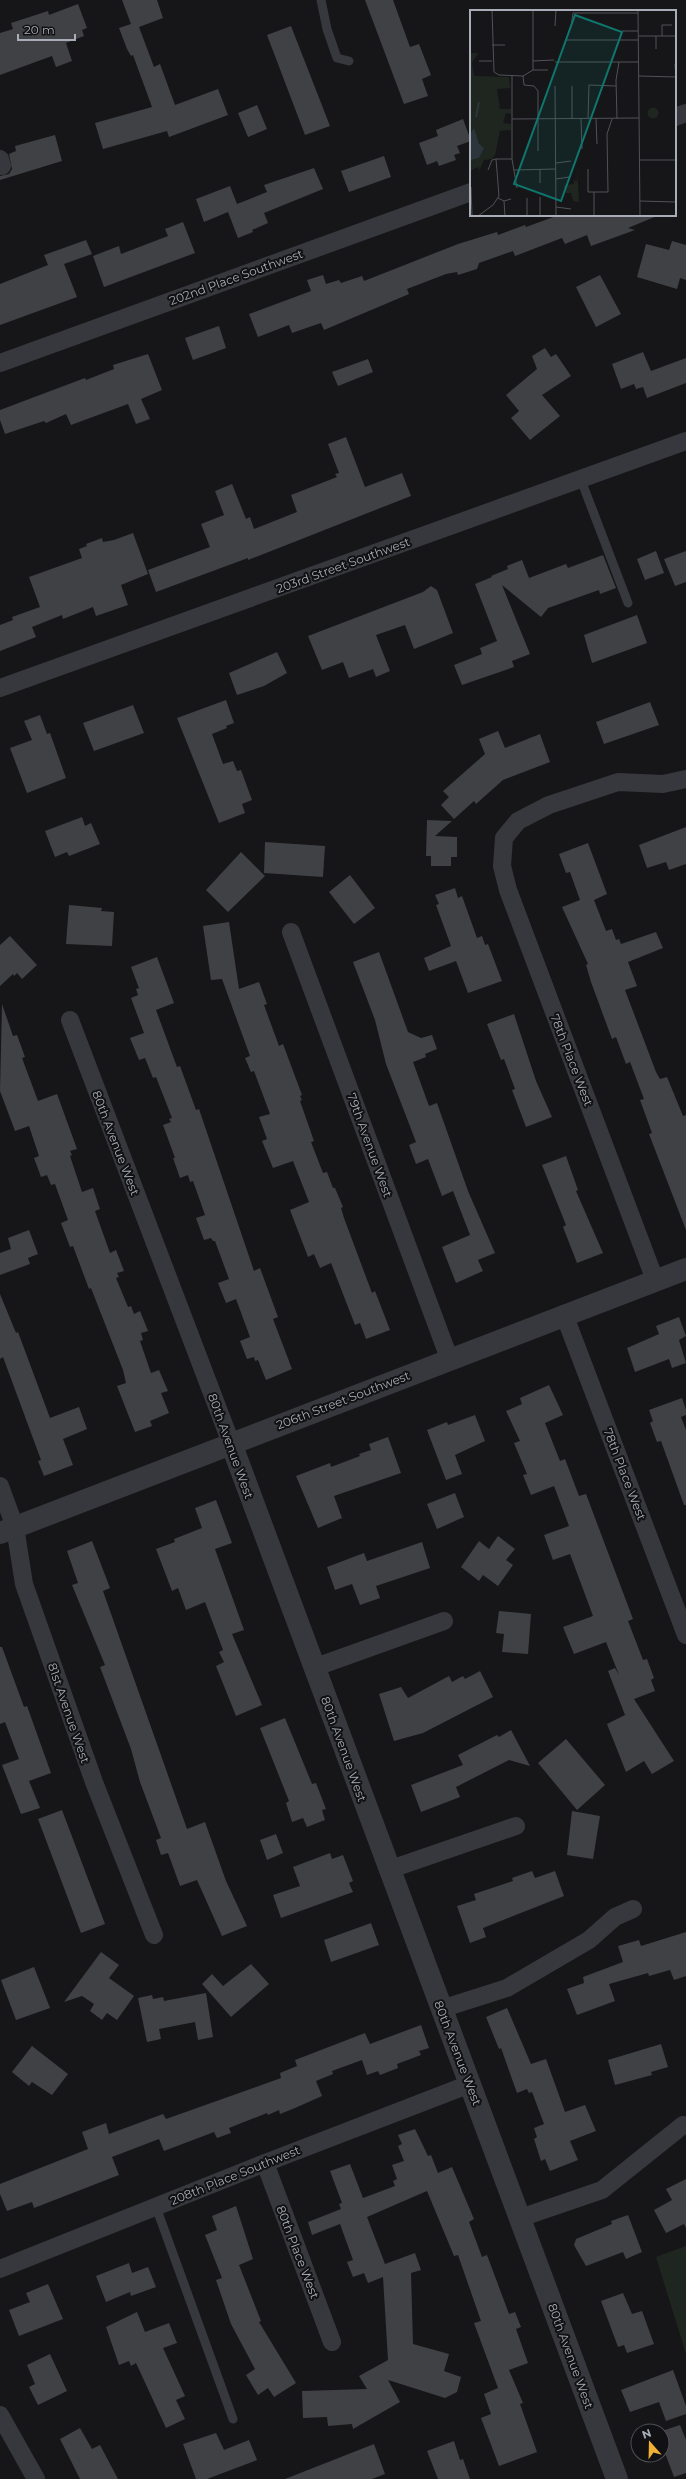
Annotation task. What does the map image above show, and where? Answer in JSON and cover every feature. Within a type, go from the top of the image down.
[{"type":"street","points":[[676,117],[686,113]]},
{"type":"street","name":"202nd Place Southwest","points":[[0,363],[470,192]]},
{"type":"street","name":"203rd Street Southwest","points":[[0,688],[686,441]]},
{"type":"street","name":"78th Place West","points":[[655,1280],[508,890],[502,866],[504,838],[518,821],[549,805],[618,782],[663,784],[686,779]]},
{"type":"street","name":"79th Avenue West","points":[[291,932],[449,1358]]},
{"type":"street","name":"80th Avenue West","points":[[70,1020],[231,1443],[388,1870],[470,2084],[617,2479]]},
{"type":"street","name":"206th Street Southwest","points":[[8,1530],[449,1358],[686,1268]]},
{"type":"street","name":"78th Place West","points":[[564,1314],[686,1635]]},
{"type":"street","name":"81st Avenue West","points":[[0,1486],[8,1530],[24,1584],[94,1782],[154,1935]]},
{"type":"street","points":[[313,1668],[444,1621]]},
{"type":"street","points":[[388,1870],[516,1826]]},
{"type":"street","points":[[441,2009],[507,1988],[589,1940],[615,1917],[633,1909]]},
{"type":"street","name":"208th Place Southwest","points":[[0,2269],[265,2163],[470,2084]]},
{"type":"street","points":[[520,2218],[602,2190],[683,2126]]},
{"type":"street","name":"80th Place West","points":[[265,2163],[332,2342]]},
{"type":"street","points":[[0,2415],[36,2479]]},
{"type":"lane","points":[[321,0],[327,30],[337,58],[349,61]]},
{"type":"lane","points":[[581,480],[628,603]]},
{"type":"lane","points":[[156,2207],[233,2419]]},
{"type":"shaded area","points":[[686,2246],[686,2354],[656,2257]]},
{"type":"building","points":[[122,0],[157,0],[163,18],[139,27],[154,67],[160,64],[175,105],[218,89],[228,115],[169,137],[167,131],[103,149],[95,123],[152,107],[133,55],[131,56],[127,49],[119,28],[131,24]]},
{"type":"building","points":[[365,0],[393,0],[410,47],[419,44],[431,75],[422,79],[428,96],[404,104]]},
{"type":"building","points":[[78,4],[87,28],[82,30],[84,36],[66,43],[72,61],[56,67],[52,56],[0,75],[0,33],[13,29],[11,23],[48,11],[49,15]]},
{"type":"building","points":[[291,26],[330,126],[305,135],[267,35]]},
{"type":"building","points":[[257,105],[267,129],[248,137],[238,113]]},
{"type":"building","points":[[463,119],[470,141],[457,146],[460,153],[454,155],[456,160],[439,166],[437,161],[427,165],[419,143],[438,136],[436,130]]},
{"type":"building","points":[[55,135],[62,161],[0,180],[0,176],[9,174],[12,169],[9,154],[16,151],[15,146]]},
{"type":"building","points":[[384,156],[391,177],[349,192],[341,171]]},
{"type":"building","points":[[314,168],[323,189],[264,213],[268,223],[252,230],[253,232],[238,238],[228,212],[204,222],[196,199],[230,186],[237,204],[267,192],[264,185]]},
{"type":"building","points":[[556,216],[657,216],[628,228],[635,230],[591,246],[587,235],[565,244],[562,238],[515,256],[513,251],[479,263],[477,269],[458,275],[457,272],[446,274],[407,289],[409,294],[324,330],[321,323],[292,333],[289,325],[258,337],[249,314],[311,291],[307,280],[323,275],[326,284],[339,280],[341,283],[362,276],[364,281],[458,244],[497,232],[498,235],[525,225],[526,227]]},
{"type":"building","points":[[183,222],[195,253],[104,287],[93,256],[119,246],[121,254],[168,236],[165,229]]},
{"type":"building","points":[[86,240],[92,254],[64,264],[77,297],[0,325],[0,284],[48,265],[44,255]]},
{"type":"building","points":[[672,241],[686,245],[686,280],[680,278],[677,289],[637,277],[646,244],[669,250]]},
{"type":"building","points":[[600,275],[621,314],[596,327],[576,287]]},
{"type":"building","points":[[219,326],[226,348],[193,360],[185,338]]},
{"type":"building","points":[[545,348],[551,357],[556,354],[571,376],[542,395],[560,416],[530,440],[511,418],[519,411],[506,395],[537,369],[532,356]]},
{"type":"building","points":[[643,352],[651,371],[686,358],[686,383],[647,398],[643,387],[636,389],[634,384],[621,389],[612,364]]},
{"type":"building","points":[[148,354],[162,390],[141,399],[150,419],[136,424],[128,404],[71,425],[66,414],[46,423],[44,421],[5,434],[0,420],[0,410],[85,378],[86,380],[114,369],[113,365]]},
{"type":"building","points":[[368,359],[373,372],[338,386],[332,372]]},
{"type":"building","points":[[346,437],[365,487],[402,473],[411,496],[248,560],[248,558],[156,592],[148,570],[210,547],[201,524],[224,515],[215,491],[232,484],[246,519],[250,517],[254,529],[297,512],[291,495],[337,477],[335,474],[339,473],[328,444]]},
{"type":"building","points":[[133,533],[148,574],[121,585],[128,605],[96,616],[93,607],[63,619],[62,615],[32,627],[36,637],[0,651],[0,625],[13,620],[12,617],[40,607],[29,577],[82,558],[79,549],[87,546],[86,544],[102,538],[103,542],[114,540]]},
{"type":"building","points":[[656,551],[664,573],[645,580],[637,559]]},
{"type":"building","points":[[686,551],[686,582],[675,586],[664,559]]},
{"type":"building","points":[[603,555],[616,588],[600,594],[599,590],[548,608],[541,617],[502,585],[530,654],[512,661],[514,667],[462,685],[454,665],[482,654],[480,648],[497,641],[475,584],[508,569],[507,566],[522,560],[529,578],[566,564],[568,568]]},
{"type":"building","points":[[431,586],[437,590],[453,633],[414,649],[405,625],[376,635],[390,671],[376,677],[373,669],[349,678],[343,662],[322,670],[308,636],[423,592]]},
{"type":"building","points":[[637,615],[647,643],[592,663],[584,635]]},
{"type":"building","points":[[277,652],[287,673],[264,686],[237,695],[229,673]]},
{"type":"building","points":[[226,700],[234,723],[226,726],[227,728],[212,734],[223,764],[233,761],[237,771],[241,770],[252,800],[242,804],[245,813],[219,823],[177,718]]},
{"type":"building","points":[[650,702],[659,725],[604,744],[596,722]]},
{"type":"building","points":[[133,705],[144,733],[94,751],[83,723]]},
{"type":"building","points":[[40,715],[47,734],[50,733],[66,778],[27,793],[10,748],[32,740],[24,721]]},
{"type":"building","points":[[498,731],[505,748],[540,734],[550,762],[503,780],[476,804],[474,801],[454,819],[441,805],[449,797],[443,791],[485,754],[479,739]]},
{"type":"building","points":[[82,817],[85,826],[91,823],[100,844],[69,856],[67,852],[55,857],[45,831]]},
{"type":"building","points":[[427,820],[452,821],[435,836],[457,837],[457,857],[451,857],[451,866],[431,866],[431,856],[426,856]]},
{"type":"building","points":[[686,827],[686,864],[669,870],[666,862],[647,868],[639,845]]},
{"type":"building","points":[[265,842],[325,846],[323,877],[264,873]]},
{"type":"building","points":[[588,843],[607,894],[594,900],[606,931],[612,929],[616,940],[619,939],[621,944],[656,932],[663,948],[628,962],[637,986],[625,990],[656,1072],[660,1079],[667,1077],[683,1116],[686,1115],[686,1230],[649,1134],[652,1133],[640,1100],[644,1099],[630,1062],[626,1064],[616,1037],[612,1039],[591,982],[586,965],[588,964],[562,907],[580,900],[570,872],[566,873],[559,854]]},
{"type":"building","points":[[241,852],[265,876],[228,912],[206,890]]},
{"type":"building","points":[[350,875],[375,908],[354,924],[329,892]]},
{"type":"building","points":[[455,888],[458,898],[462,896],[477,938],[482,936],[485,945],[488,944],[502,981],[468,993],[456,961],[429,971],[424,958],[451,946],[436,905],[439,904],[435,895]]},
{"type":"building","points":[[69,905],[102,908],[101,911],[114,912],[112,946],[66,944]]},
{"type":"building","points":[[229,922],[239,989],[259,982],[267,1004],[264,1005],[279,1046],[283,1044],[302,1095],[300,1096],[302,1100],[300,1101],[314,1141],[311,1142],[323,1173],[327,1172],[343,1207],[341,1208],[344,1218],[372,1293],[375,1291],[390,1330],[366,1339],[360,1323],[355,1325],[331,1263],[320,1268],[314,1254],[308,1257],[290,1210],[309,1202],[293,1161],[273,1168],[262,1141],[267,1139],[259,1117],[270,1114],[254,1071],[251,1072],[245,1058],[250,1056],[222,979],[211,980],[203,926]]},
{"type":"building","points":[[10,936],[37,965],[22,979],[17,973],[14,976],[13,974],[0,986],[0,945]]},
{"type":"building","points":[[379,952],[408,1032],[421,1038],[432,1035],[437,1049],[425,1054],[426,1057],[413,1062],[429,1106],[437,1103],[468,1191],[495,1253],[478,1260],[483,1271],[456,1283],[442,1247],[470,1235],[453,1191],[442,1196],[428,1159],[416,1164],[409,1145],[416,1142],[386,1064],[375,1020],[353,962]]},
{"type":"building","points":[[157,957],[174,1003],[156,1010],[177,1067],[180,1066],[196,1110],[199,1109],[254,1271],[260,1268],[278,1317],[273,1319],[292,1369],[266,1380],[258,1360],[255,1361],[254,1357],[247,1359],[240,1341],[250,1337],[236,1299],[226,1303],[218,1283],[229,1279],[215,1241],[211,1238],[204,1240],[196,1218],[205,1215],[193,1181],[190,1182],[188,1175],[180,1178],[173,1158],[175,1158],[163,1125],[171,1122],[169,1119],[172,1118],[156,1077],[153,1078],[145,1058],[139,1060],[130,1038],[144,1033],[131,998],[138,995],[136,989],[139,988],[131,967]]},
{"type":"building","points":[[2,1004],[13,1036],[17,1035],[25,1057],[22,1058],[38,1101],[57,1094],[77,1149],[70,1151],[72,1155],[70,1156],[82,1192],[93,1188],[100,1209],[95,1211],[110,1253],[116,1250],[124,1271],[117,1273],[119,1277],[116,1278],[128,1307],[131,1306],[134,1314],[140,1311],[148,1331],[141,1333],[143,1340],[140,1341],[151,1373],[159,1370],[168,1391],[161,1393],[169,1413],[150,1421],[152,1426],[135,1432],[117,1386],[126,1383],[123,1370],[91,1288],[89,1289],[73,1246],[70,1247],[61,1223],[68,1220],[55,1184],[51,1185],[47,1175],[41,1177],[34,1158],[39,1156],[29,1126],[15,1131],[0,1091]]},
{"type":"building","points":[[514,1014],[536,1081],[552,1117],[526,1127],[512,1090],[515,1089],[504,1059],[501,1060],[487,1024]]},
{"type":"building","points":[[566,1156],[578,1190],[576,1191],[603,1253],[577,1263],[563,1227],[566,1225],[542,1165]]},
{"type":"building","points":[[29,1230],[38,1254],[28,1258],[30,1264],[0,1275],[0,1253],[11,1249],[8,1238]]},
{"type":"building","points":[[0,1294],[16,1333],[18,1332],[50,1418],[79,1407],[87,1429],[63,1439],[73,1465],[44,1476],[38,1461],[41,1460],[3,1357],[0,1359]]},
{"type":"building","points":[[679,1317],[686,1336],[679,1340],[686,1363],[672,1368],[669,1359],[635,1372],[627,1348],[659,1334],[656,1326]]},
{"type":"building","points":[[549,1385],[563,1415],[545,1423],[560,1461],[565,1459],[579,1496],[586,1494],[633,1619],[628,1621],[643,1660],[647,1659],[654,1678],[651,1680],[655,1691],[634,1699],[674,1761],[652,1774],[644,1761],[626,1772],[607,1724],[625,1715],[608,1671],[615,1668],[619,1675],[606,1642],[574,1654],[563,1627],[593,1616],[570,1554],[553,1560],[544,1535],[569,1526],[554,1486],[531,1495],[523,1475],[527,1474],[514,1443],[520,1441],[506,1411],[522,1404],[520,1398]]},
{"type":"building","points":[[682,1398],[686,1410],[686,1415],[681,1417],[686,1430],[686,1505],[684,1505],[661,1441],[657,1442],[650,1423],[653,1421],[649,1410]]},
{"type":"building","points":[[475,1415],[485,1441],[455,1455],[462,1474],[446,1480],[427,1430],[447,1422],[448,1425]]},
{"type":"building","points":[[388,1437],[401,1473],[334,1496],[342,1518],[318,1528],[296,1476],[330,1463],[331,1467],[360,1456],[359,1454],[371,1450],[369,1444]]},
{"type":"building","points":[[455,1493],[464,1517],[437,1529],[427,1504]]},
{"type":"building","points":[[216,1500],[232,1543],[215,1549],[244,1630],[232,1634],[262,1705],[236,1716],[216,1666],[224,1662],[219,1652],[223,1650],[205,1602],[186,1610],[178,1588],[172,1591],[156,1549],[175,1542],[174,1539],[202,1528],[195,1508]]},
{"type":"building","points":[[498,1536],[515,1549],[506,1560],[513,1565],[498,1586],[483,1575],[479,1581],[461,1567],[479,1541],[489,1549]]},
{"type":"building","points":[[92,1541],[110,1588],[103,1591],[187,1829],[205,1822],[226,1881],[247,1926],[222,1936],[197,1880],[180,1886],[168,1853],[161,1855],[156,1840],[161,1838],[140,1782],[131,1749],[100,1667],[105,1665],[72,1585],[78,1583],[67,1551]]},
{"type":"building","points":[[422,1542],[430,1568],[376,1586],[380,1598],[360,1605],[352,1584],[335,1590],[327,1567],[364,1553],[367,1561]]},
{"type":"building","points":[[499,1611],[531,1614],[528,1654],[502,1652],[504,1634],[496,1633]]},
{"type":"building","points":[[0,1647],[2,1647],[24,1707],[27,1706],[51,1773],[29,1781],[40,1808],[21,1814],[2,1765],[19,1759],[5,1722],[0,1724]]},
{"type":"building","points":[[480,1671],[493,1697],[423,1733],[394,1741],[379,1694],[401,1687],[408,1698],[449,1676],[452,1682],[463,1676],[465,1679]]},
{"type":"building","points":[[285,1718],[312,1784],[316,1783],[326,1809],[322,1810],[325,1820],[307,1827],[303,1818],[292,1822],[286,1803],[289,1801],[260,1728]]},
{"type":"building","points":[[511,1730],[530,1766],[509,1760],[456,1787],[460,1797],[421,1812],[411,1785],[463,1765],[458,1755],[497,1735],[499,1737]]},
{"type":"building","points":[[566,1739],[605,1785],[577,1810],[538,1763]]},
{"type":"building","points":[[62,1810],[105,1924],[81,1933],[38,1819]]},
{"type":"building","points":[[572,1811],[600,1816],[593,1859],[567,1855]]},
{"type":"building","points":[[276,1834],[283,1853],[267,1860],[260,1840]]},
{"type":"building","points":[[330,1853],[332,1859],[343,1855],[353,1881],[349,1883],[353,1892],[281,1918],[273,1895],[300,1886],[293,1867]]},
{"type":"building","points":[[532,1871],[535,1878],[555,1871],[564,1896],[483,1928],[486,1937],[470,1943],[457,1906],[476,1900],[474,1894],[513,1881],[512,1878]]},
{"type":"building","points":[[371,1923],[379,1945],[331,1962],[324,1940]]},
{"type":"building","points":[[686,1932],[686,1976],[674,1980],[670,1970],[649,1976],[648,1973],[609,1984],[615,2001],[577,2015],[567,1989],[584,1983],[583,1977],[623,1962],[618,1946],[639,1940],[641,1946]]},
{"type":"building","points":[[101,1952],[119,1965],[109,1978],[134,1996],[117,2020],[107,2013],[102,2020],[90,2011],[94,2004],[82,1996],[64,2002]]},
{"type":"building","points":[[251,1964],[269,1984],[231,2017],[202,1984],[212,1974],[223,1986]]},
{"type":"building","points":[[34,1967],[50,2008],[16,2020],[1,1980]]},
{"type":"building","points":[[206,1993],[213,2037],[198,2040],[195,2022],[159,2029],[161,2039],[147,2042],[138,1998],[152,1995],[153,1999],[163,1997],[164,2001]]},
{"type":"building","points":[[507,2008],[531,2064],[546,2059],[565,2112],[585,2105],[596,2131],[570,2141],[578,2160],[550,2171],[545,2159],[541,2161],[534,2139],[537,2137],[534,2128],[544,2124],[532,2092],[529,2093],[527,2089],[517,2093],[501,2048],[499,2049],[486,2017]]},
{"type":"building","points":[[421,2025],[429,2048],[419,2051],[421,2055],[397,2064],[398,2068],[380,2075],[378,2071],[367,2075],[362,2060],[332,2071],[333,2074],[316,2081],[322,2096],[295,2108],[280,2114],[279,2110],[268,2115],[267,2113],[229,2128],[231,2133],[217,2138],[214,2132],[164,2151],[159,2139],[112,2157],[119,2175],[34,2208],[32,2202],[7,2211],[0,2194],[0,2184],[88,2149],[82,2132],[106,2123],[109,2134],[163,2114],[166,2119],[281,2078],[280,2073],[297,2066],[295,2060],[365,2033],[370,2044]]},
{"type":"building","points":[[661,2044],[668,2067],[651,2072],[652,2075],[615,2085],[608,2060]]},
{"type":"building","points":[[32,2046],[68,2074],[52,2095],[32,2082],[29,2086],[12,2072]]},
{"type":"building","points":[[415,2129],[428,2156],[431,2155],[438,2173],[452,2167],[474,2219],[469,2222],[482,2257],[487,2255],[509,2314],[515,2312],[521,2327],[516,2329],[528,2363],[509,2370],[523,2403],[520,2404],[537,2452],[499,2466],[481,2418],[491,2414],[484,2394],[498,2388],[474,2323],[481,2321],[458,2255],[454,2256],[427,2191],[367,2217],[385,2264],[415,2253],[421,2270],[411,2273],[413,2344],[449,2354],[444,2371],[461,2377],[457,2392],[445,2398],[388,2380],[400,2402],[353,2429],[352,2424],[328,2426],[327,2417],[303,2418],[302,2391],[367,2389],[359,2376],[388,2360],[383,2277],[368,2283],[364,2273],[353,2277],[347,2262],[353,2260],[340,2224],[312,2235],[308,2222],[341,2209],[339,2204],[342,2203],[330,2171],[350,2164],[363,2198],[395,2186],[393,2181],[397,2179],[392,2165],[404,2161],[398,2146],[402,2144],[398,2135]]},
{"type":"building","points":[[686,2179],[686,2228],[684,2224],[666,2233],[654,2210],[672,2200],[666,2189]]},
{"type":"building","points":[[236,2206],[253,2259],[239,2265],[261,2321],[259,2322],[296,2383],[274,2397],[268,2388],[258,2395],[246,2375],[255,2369],[231,2324],[216,2280],[222,2278],[205,2235],[217,2230],[212,2216]]},
{"type":"building","points":[[628,2215],[642,2252],[626,2259],[623,2252],[586,2266],[574,2245],[576,2239],[612,2224],[611,2221]]},
{"type":"building","points":[[129,2263],[132,2273],[148,2267],[156,2287],[131,2296],[130,2292],[106,2302],[96,2276]]},
{"type":"building","points":[[48,2284],[63,2319],[19,2336],[9,2310],[30,2302],[26,2293]]},
{"type":"building","points":[[623,2293],[632,2314],[642,2311],[654,2344],[627,2353],[624,2345],[618,2347],[601,2301]]},
{"type":"building","points":[[137,2312],[145,2332],[169,2323],[177,2343],[163,2348],[185,2396],[176,2400],[185,2419],[166,2428],[136,2363],[131,2366],[129,2361],[119,2365],[106,2327]]},
{"type":"building","points":[[50,2354],[67,2391],[38,2405],[29,2387],[35,2384],[27,2365]]},
{"type":"building","points":[[673,2370],[686,2406],[686,2414],[666,2421],[659,2402],[630,2412],[621,2390]]},
{"type":"building","points":[[680,2425],[686,2440],[686,2473],[674,2477],[669,2463],[670,2463],[670,2428]]},
{"type":"building","points":[[80,2428],[92,2449],[100,2445],[118,2479],[80,2479],[60,2439]]},
{"type":"building","points":[[216,2433],[224,2450],[249,2440],[257,2460],[207,2479],[196,2479],[183,2444]]},
{"type":"building","points":[[454,2441],[460,2460],[463,2459],[470,2479],[438,2479],[427,2451]]},
{"type":"building","points":[[374,2444],[385,2474],[372,2479],[285,2479]]}]
